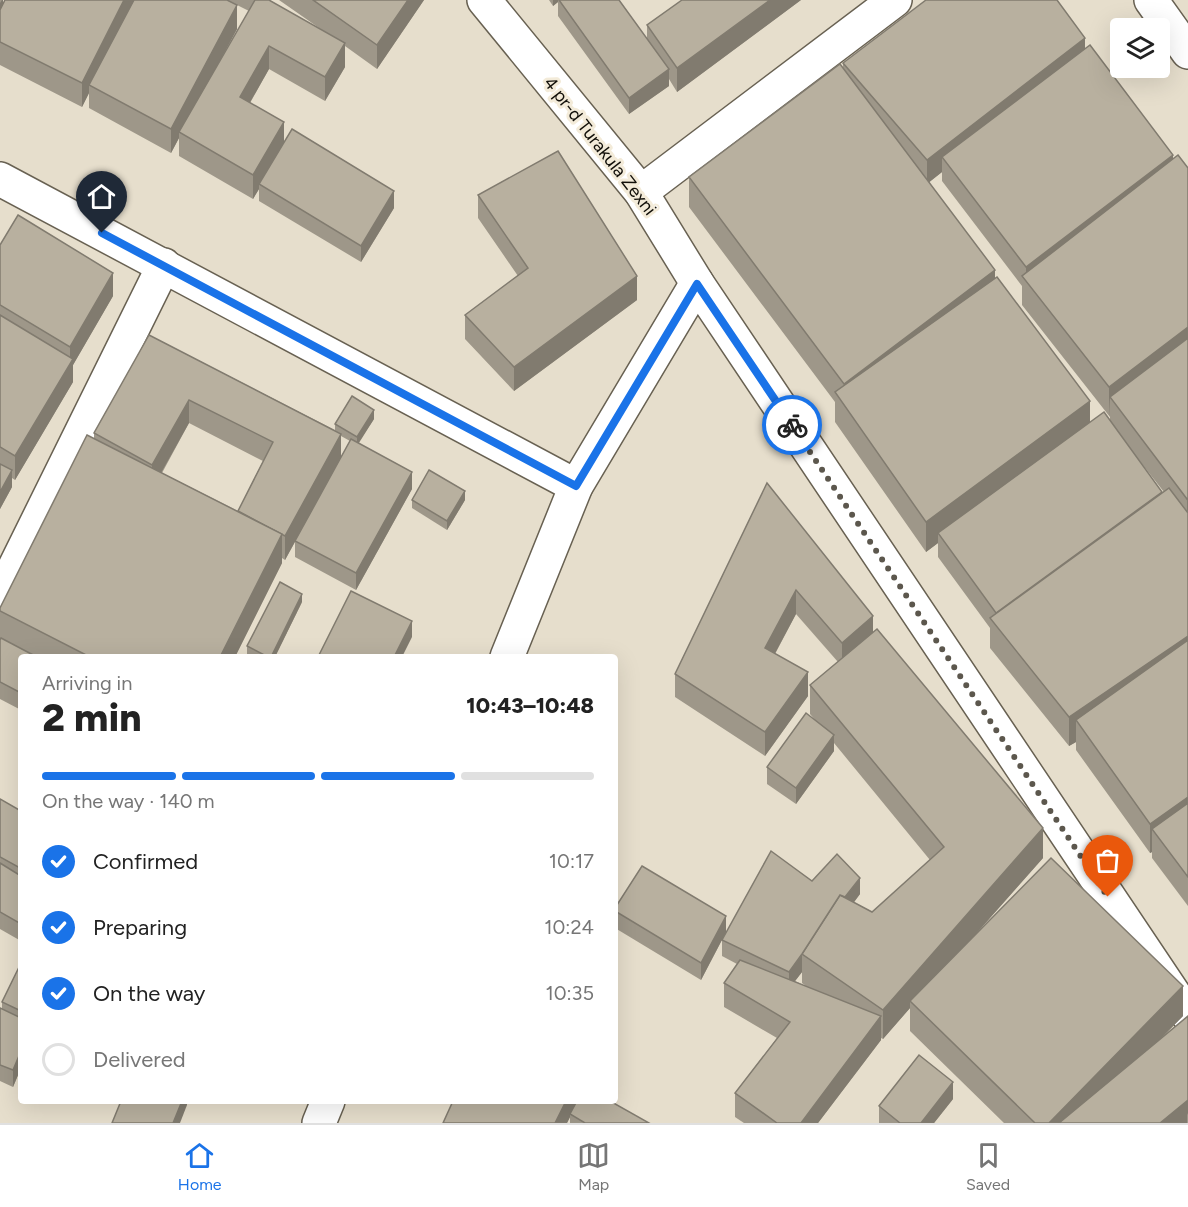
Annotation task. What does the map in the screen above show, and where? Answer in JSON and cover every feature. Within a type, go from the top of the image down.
[{"type":"street","name":"4 pr-d Turakula Zexni","points":[[484,0],[641,192],[697,284],[1188,1015]]},
{"type":"street","points":[[641,192],[895,0]]},
{"type":"street","points":[[1151,0],[1188,52]]},
{"type":"street","points":[[0,178],[576,486]]},
{"type":"street","points":[[0,597],[164,266]]},
{"type":"street","points":[[508,654],[576,486],[697,284]]},
{"type":"street","points":[[319,1123],[327,1104]]},
{"type":"building","points":[[5,0],[124,0],[82,83],[0,42],[0,10]]},
{"type":"building","points":[[134,0],[227,0],[237,5],[171,129],[89,85]]},
{"type":"building","points":[[255,0],[269,0],[345,43],[325,77],[269,46],[240,97],[284,122],[253,175],[179,132]]},
{"type":"building","points":[[313,0],[408,0],[377,45]]},
{"type":"building","points":[[559,0],[619,0],[669,69],[629,98]]},
{"type":"building","points":[[682,0],[770,0],[677,68],[647,25]]},
{"type":"building","points":[[926,0],[1057,0],[1085,38],[927,160],[843,63]]},
{"type":"building","points":[[1090,45],[1110,72],[1110,78],[1115,78],[1173,155],[1026,267],[942,157]]},
{"type":"building","points":[[840,64],[995,270],[844,384],[689,177]]},
{"type":"building","points":[[292,129],[394,191],[361,246],[259,184]]},
{"type":"building","points":[[558,151],[637,276],[514,367],[465,315],[528,268],[478,195]]},
{"type":"building","points":[[1178,155],[1188,168],[1188,327],[1109,387],[1022,276]]},
{"type":"building","points":[[18,215],[113,273],[70,347],[0,305],[0,245]]},
{"type":"building","points":[[997,277],[1090,401],[926,522],[835,392]]},
{"type":"building","points":[[0,315],[73,359],[15,456],[0,447]]},
{"type":"building","points":[[149,335],[341,434],[285,536],[238,511],[273,442],[189,400],[152,465],[94,433]]},
{"type":"building","points":[[1188,338],[1188,498],[1187,499],[1110,397]]},
{"type":"building","points":[[352,396],[374,410],[357,437],[335,424]]},
{"type":"building","points":[[1104,412],[1162,492],[996,613],[938,533]]},
{"type":"building","points":[[87,435],[282,534],[222,654],[84,654],[0,611]]},
{"type":"building","points":[[351,439],[412,472],[356,573],[295,541]]},
{"type":"building","points":[[0,464],[12,470],[0,492]]},
{"type":"building","points":[[429,470],[465,491],[447,521],[412,500]]},
{"type":"building","points":[[767,483],[873,616],[842,643],[796,590],[765,648],[808,672],[765,732],[675,674]]},
{"type":"building","points":[[1169,488],[1188,513],[1188,636],[1069,717],[990,618]]},
{"type":"building","points":[[280,582],[302,594],[272,654],[262,654],[247,646]]},
{"type":"building","points":[[351,591],[412,621],[396,654],[320,654]]},
{"type":"building","points":[[877,629],[1043,828],[883,1010],[802,954],[840,895],[872,912],[944,847],[810,685]]},
{"type":"building","points":[[1,638],[31,654],[18,654],[18,691],[0,682]]},
{"type":"building","points":[[1188,640],[1188,797],[1150,824],[1076,720]]},
{"type":"building","points":[[806,713],[834,735],[796,788],[767,767]]},
{"type":"building","points":[[0,799],[18,809],[18,867],[0,857]]},
{"type":"building","points":[[1188,803],[1188,877],[1152,829]]},
{"type":"building","points":[[771,851],[812,881],[837,854],[860,878],[845,897],[840,895],[789,972],[722,940]]},
{"type":"building","points":[[1051,858],[1183,986],[1049,1123],[1035,1123],[910,1001]]},
{"type":"building","points":[[0,863],[18,874],[18,922],[0,912]]},
{"type":"building","points":[[642,866],[726,916],[701,963],[618,913],[618,903]]},
{"type":"building","points":[[740,960],[881,1016],[801,1123],[777,1123],[735,1093],[790,1022],[724,983]]},
{"type":"building","points":[[18,969],[18,1010],[2,1002]]},
{"type":"building","points":[[0,1008],[18,1017],[18,1058],[13,1070],[0,1065]]},
{"type":"building","points":[[1188,1016],[1188,1100],[1160,1123],[1059,1123]]},
{"type":"building","points":[[919,1055],[953,1082],[921,1123],[900,1123],[879,1106]]},
{"type":"building","points":[[120,1104],[181,1104],[173,1123],[112,1123]]},
{"type":"building","points":[[452,1104],[564,1104],[555,1123],[443,1123]]},
{"type":"building","points":[[575,1104],[615,1104],[649,1123],[585,1123],[570,1114]]},
{"type":"way so far","points":[[792,425],[1108,897]]},
{"type":"route","points":[[102,233],[576,486],[697,284],[792,425]]}]
